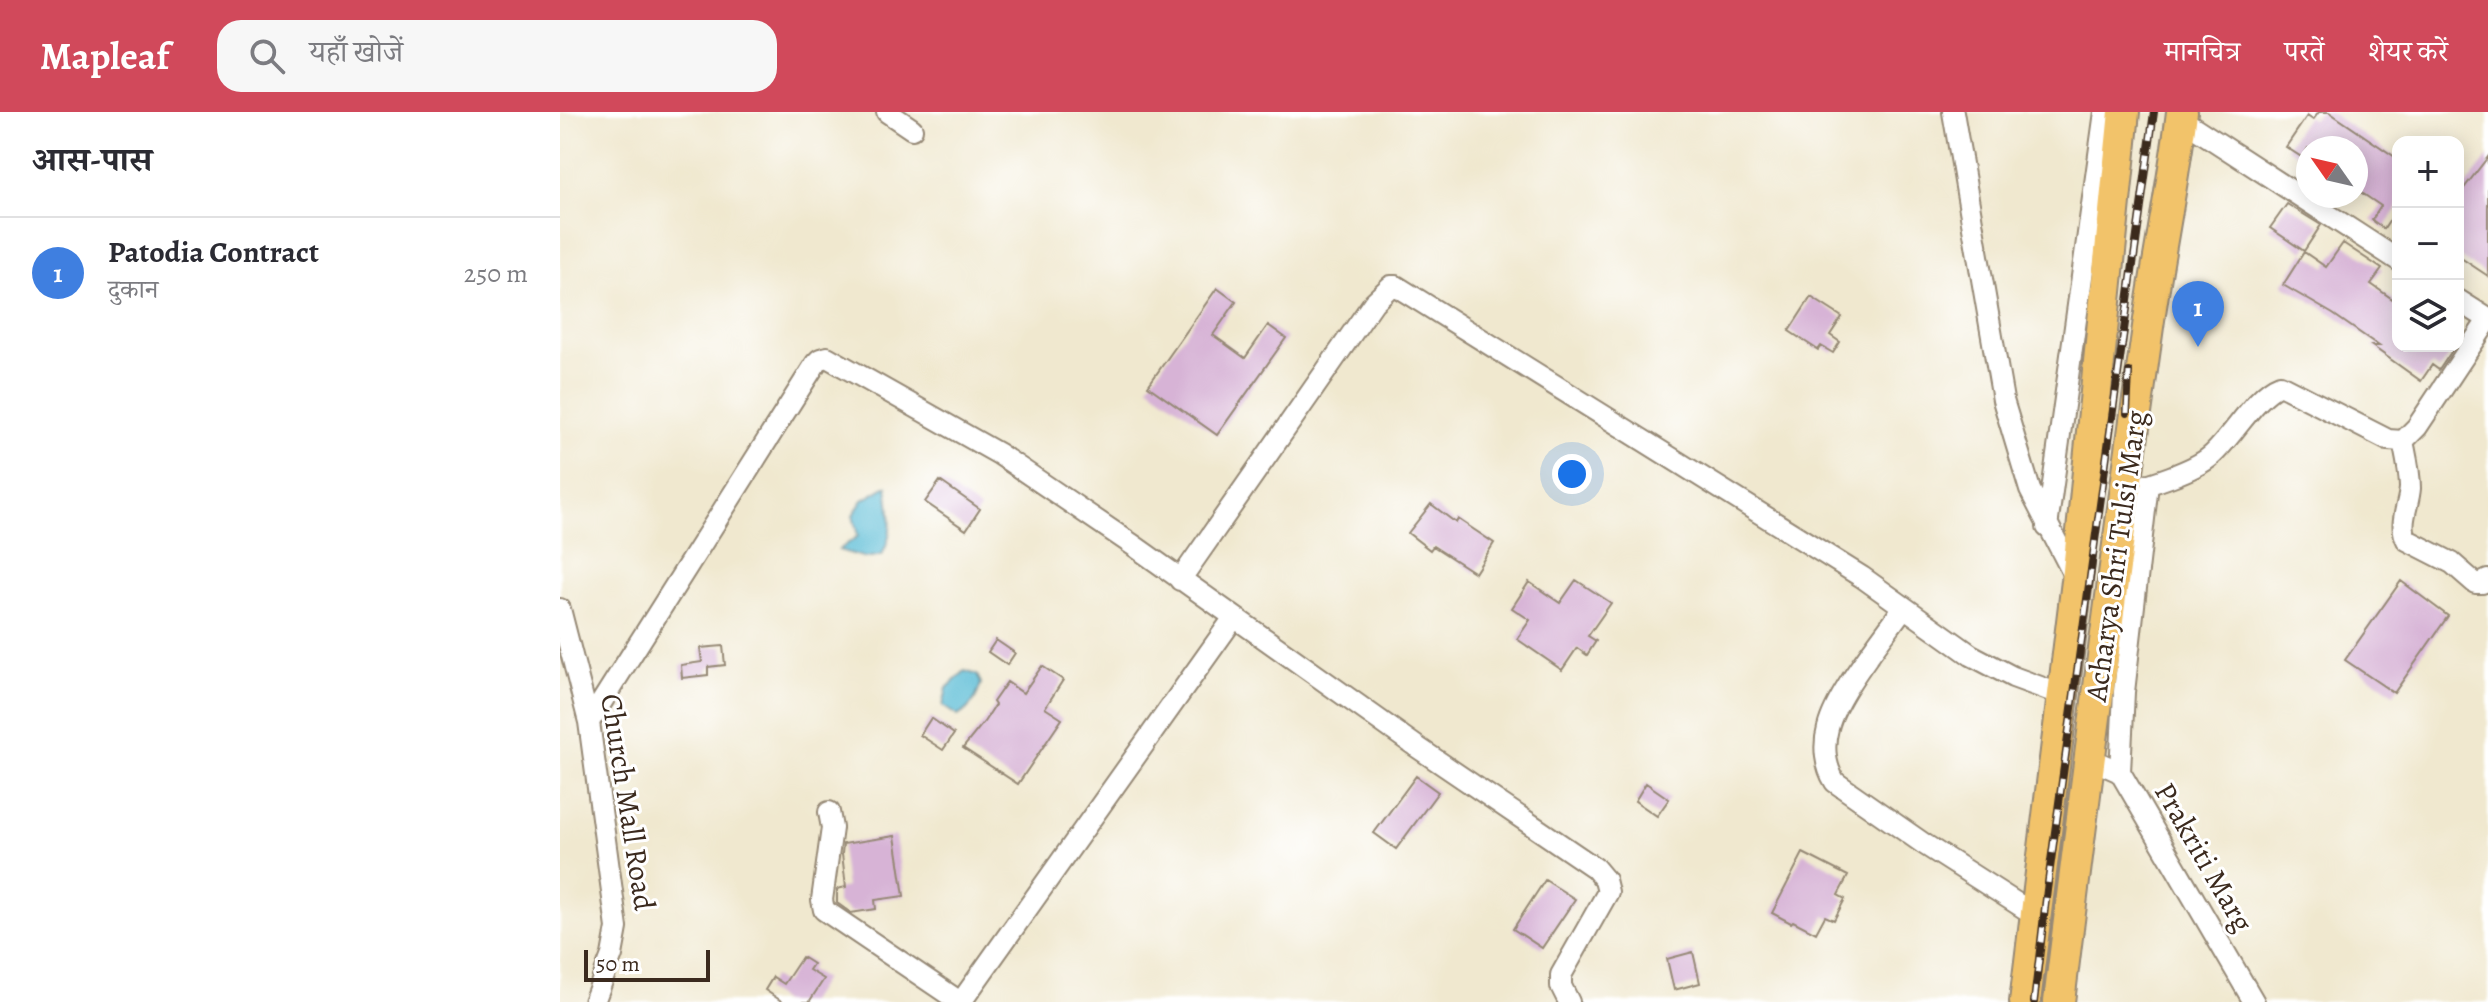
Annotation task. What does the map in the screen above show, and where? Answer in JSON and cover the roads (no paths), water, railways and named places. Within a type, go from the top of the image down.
[{"type":"highway","name":"Acharya Shri Tulsi Marg","points":[[2025,1002],[2077,581],[2124,112]]},
{"type":"highway","name":"Acharya Shri Tulsi Marg","points":[[2059,1002],[2088,758],[2137,488],[2150,308],[2182,116]]},
{"type":"highway","points":[[2054,760],[2088,758]]},
{"type":"street","points":[[887,112],[912,129]]},
{"type":"street","points":[[1953,112],[2003,400],[2030,490],[2077,581]]},
{"type":"street","points":[[2047,527],[2105,112]]},
{"type":"street","points":[[2182,116],[2392,256]]},
{"type":"street","points":[[1180,580],[1374,302],[1391,286],[1396,286],[1850,569],[1987,664],[2062,695]]},
{"type":"street","points":[[2120,772],[2137,488],[2211,456],[2265,395],[2280,385],[2388,440],[2403,441],[2417,427],[2488,320],[2464,304]]},
{"type":"street","points":[[589,722],[816,363],[823,357],[831,359],[999,454],[1595,868],[1608,886],[1608,892],[1566,964],[1560,983],[1560,999]]},
{"type":"street","points":[[2403,441],[2410,486],[2402,528],[2407,540],[2452,563],[2471,581],[2478,583],[2488,580]]},
{"type":"street","points":[[1904,607],[1834,712],[1827,729],[1825,756],[1829,773],[1835,782],[1911,835],[2035,915]]},
{"type":"street","name":"Church Mall Road","points":[[560,609],[589,722],[617,928],[612,955],[594,1002]]},
{"type":"street","points":[[829,812],[832,828],[822,900],[824,910],[960,1002],[1233,619]]},
{"type":"street","name":"Prakriti Marg","points":[[2088,758],[2120,772],[2254,1002]]},
{"type":"water","points":[[887,486],[890,529],[882,555],[866,558],[839,550],[858,536],[853,515],[863,500]]},
{"type":"water","points":[[965,671],[977,675],[981,683],[973,702],[958,716],[943,706],[947,688]]},
{"type":"railway","points":[[2034,1002],[2154,112]]},
{"type":"railway","points":[[2127,413],[2129,372]]},
{"type":"place","name":"Patodia Contract","points":[[2198,347]]}]
